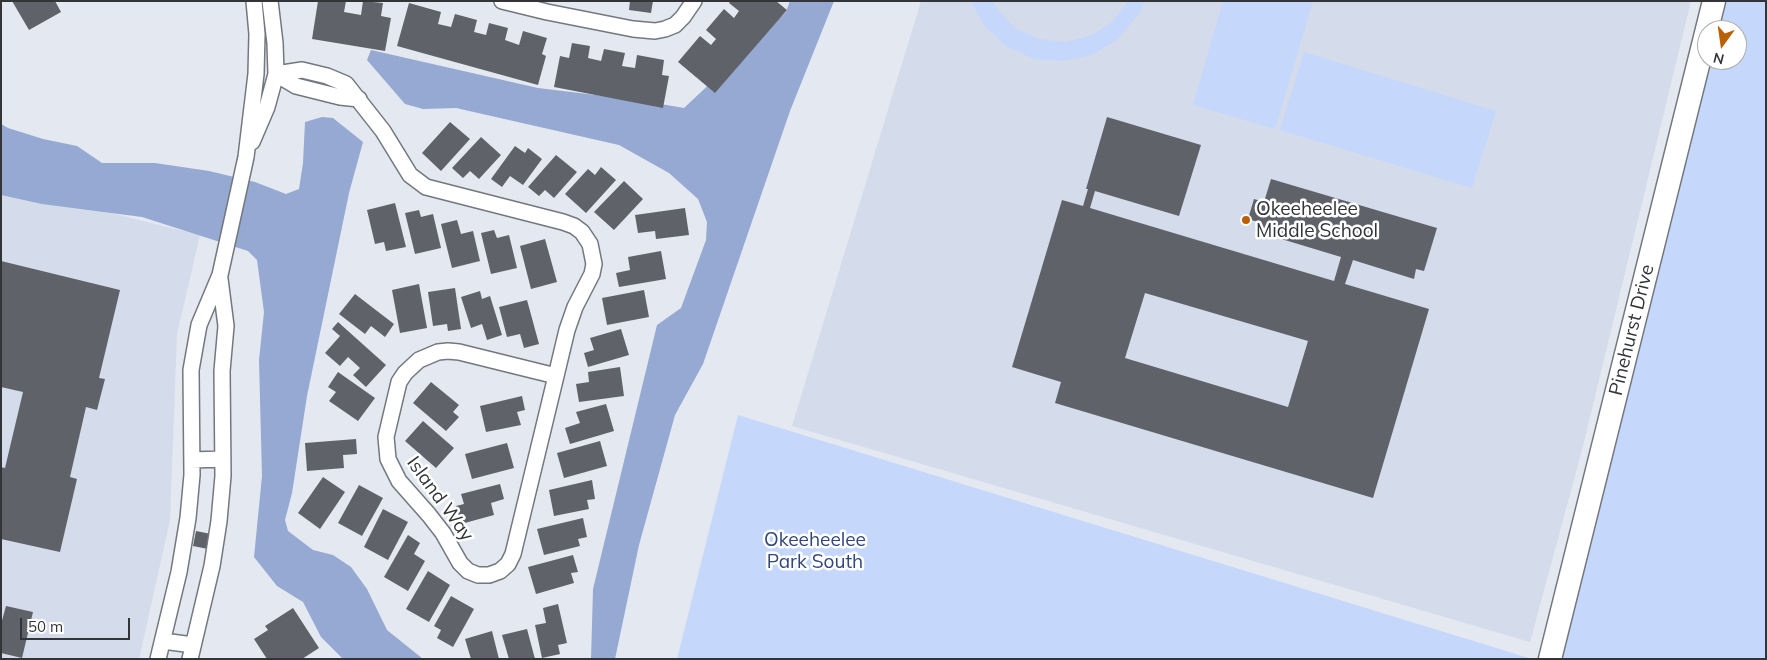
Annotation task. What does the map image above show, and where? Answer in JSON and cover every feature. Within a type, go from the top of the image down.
[{"type":"street","points":[[158,659],[179,572],[185,536],[192,460],[192,370],[199,325],[220,275],[246,157],[256,74],[258,34],[254,1]]},
{"type":"street","points":[[246,157],[267,107],[276,74],[275,43],[270,1]]},
{"type":"street","points":[[502,1],[614,26],[654,30],[666,29],[675,25],[694,1]]},
{"type":"street","name":"Pinehurst Drive","points":[[1550,659],[1714,1]]},
{"type":"street","name":"Island Way","points":[[276,74],[296,86],[340,97],[359,99],[383,131],[410,175],[426,187],[563,222],[574,226],[582,232],[590,244],[594,264],[592,274],[575,307],[567,330],[556,376],[512,554],[508,564],[500,571],[489,575],[478,575],[468,571],[460,563],[443,533],[429,514],[399,481],[388,459],[386,437],[399,382],[408,369],[419,360],[438,352],[459,352],[556,376]]},
{"type":"street","points":[[163,641],[192,652],[212,566],[219,521],[222,459],[222,371],[226,326],[220,275]]},
{"type":"street","points":[[192,460],[222,459]]},
{"type":"shaded area","points":[[790,1],[834,1],[790,111],[703,364],[675,415],[639,545],[615,659],[591,659],[593,589],[657,325],[681,308],[706,240],[707,222],[698,199],[669,173],[619,145],[456,108],[423,109],[405,104],[367,60],[371,50],[538,88],[637,100],[684,108],[786,12]]},
{"type":"shaded area","name":"Okeeheelee Middle School","points":[[921,1],[1691,1],[1582,450],[1530,642],[792,426]]},
{"type":"shaded area","points":[[322,117],[333,118],[363,142],[349,193],[307,396],[292,493],[285,520],[288,531],[313,550],[333,555],[351,567],[367,589],[387,630],[423,659],[343,659],[321,637],[303,602],[277,586],[254,557],[262,476],[259,360],[264,312],[257,260],[248,251],[142,217],[42,204],[1,195],[1,124],[43,139],[77,146],[102,163],[155,163],[209,171],[255,182],[286,194],[299,189],[303,163],[305,122]]},
{"type":"shaded area","points":[[1,186],[200,235],[177,334],[170,520],[139,659],[1,659]]},
{"type":"green space","points":[[971,1],[993,1],[997,9],[1015,28],[1039,39],[1065,42],[1090,36],[1112,22],[1128,1],[1144,1],[1141,11],[1118,39],[1092,55],[1063,61],[1034,59],[1006,46],[984,25]]},
{"type":"green space","points":[[1223,1],[1313,1],[1275,129],[1193,105]]},
{"type":"green space","points":[[1709,1],[1766,1],[1766,659],[1544,659],[1697,49],[1697,70],[1747,70],[1747,20],[1704,20]]},
{"type":"green space","points":[[1304,52],[1496,111],[1472,188],[1280,130]]},
{"type":"green space","name":"Okeeheelee Park South","points":[[738,415],[1532,659],[677,659]]},
{"type":"building","points":[[12,1],[55,1],[61,12],[29,30]]},
{"type":"building","points":[[318,1],[346,1],[344,12],[361,15],[363,1],[383,3],[381,16],[391,18],[385,51],[312,39]]},
{"type":"building","points":[[630,1],[653,1],[651,13],[629,10]]},
{"type":"building","points":[[730,1],[776,1],[787,10],[715,93],[678,62],[700,36],[711,45],[716,39],[706,30],[724,9],[734,18],[739,11],[729,3]]},
{"type":"building","points":[[409,3],[441,12],[438,24],[451,27],[455,14],[477,20],[474,32],[486,35],[489,23],[508,28],[505,40],[519,45],[523,31],[547,38],[542,54],[546,56],[538,85],[397,46]]},
{"type":"building","points":[[572,43],[590,46],[588,58],[601,61],[604,49],[625,53],[622,66],[635,68],[637,55],[664,60],[662,75],[669,76],[663,108],[554,87],[560,56],[569,58]]},
{"type":"building","points":[[1107,117],[1201,145],[1179,216],[1095,191],[1090,208],[1334,281],[1341,257],[1255,231],[1258,222],[1248,219],[1254,199],[1264,202],[1271,179],[1437,228],[1424,271],[1416,269],[1414,279],[1353,260],[1345,284],[1429,309],[1373,498],[1055,403],[1061,382],[1012,367],[1062,200],[1083,206],[1088,189],[1086,189]],"holes":[[[1145,293],[1308,341],[1288,407],[1125,358]]]},
{"type":"building","points":[[450,122],[470,139],[441,171],[422,153]]},
{"type":"building","points":[[481,137],[501,155],[479,179],[470,171],[463,178],[452,168]]},
{"type":"building","points":[[515,146],[525,153],[528,148],[542,159],[523,185],[510,176],[502,187],[491,179]]},
{"type":"building","points":[[556,155],[577,172],[554,198],[545,190],[539,196],[528,187]]},
{"type":"building","points":[[601,167],[616,180],[586,213],[565,194],[588,169],[595,175]]},
{"type":"building","points":[[624,181],[643,199],[614,230],[594,212]]},
{"type":"building","points":[[395,203],[406,247],[386,251],[384,242],[375,244],[367,210]]},
{"type":"building","points":[[685,208],[689,235],[656,239],[655,231],[638,233],[635,215]]},
{"type":"building","points":[[419,210],[421,217],[433,214],[441,248],[415,254],[405,213]]},
{"type":"building","points":[[457,220],[461,234],[473,231],[480,261],[452,268],[441,224]]},
{"type":"building","points":[[494,230],[497,238],[509,235],[517,268],[491,274],[481,233]]},
{"type":"building","points":[[545,239],[557,282],[531,289],[520,246]]},
{"type":"building","points":[[661,251],[666,279],[619,287],[616,273],[630,270],[628,257]]},
{"type":"building","points":[[1,261],[120,290],[99,378],[105,379],[97,410],[86,407],[70,477],[77,479],[60,552],[1,539],[1,467],[5,468],[23,392],[1,387]]},
{"type":"building","points":[[419,284],[427,328],[400,333],[392,290]]},
{"type":"building","points":[[455,288],[461,329],[448,331],[447,324],[433,326],[428,292]]},
{"type":"building","points":[[644,290],[649,317],[607,325],[602,298]]},
{"type":"building","points":[[480,291],[482,299],[490,296],[502,335],[487,340],[482,324],[471,328],[461,297]]},
{"type":"building","points":[[355,294],[394,324],[385,337],[371,326],[365,334],[339,314]]},
{"type":"building","points":[[527,300],[539,344],[524,348],[520,334],[507,337],[499,307]]},
{"type":"building","points":[[338,322],[386,365],[366,387],[353,375],[360,368],[348,357],[340,366],[325,353],[340,336],[332,329]]},
{"type":"building","points":[[621,329],[629,355],[588,367],[584,353],[594,350],[590,338]]},
{"type":"building","points":[[620,367],[624,396],[579,402],[576,384],[589,382],[588,372]]},
{"type":"building","points":[[338,372],[375,398],[358,421],[329,401],[336,392],[328,387]]},
{"type":"building","points":[[431,382],[459,405],[453,412],[459,417],[446,431],[413,403]]},
{"type":"building","points":[[522,396],[525,410],[517,412],[521,425],[486,432],[480,406]]},
{"type":"building","points":[[606,404],[614,431],[570,444],[565,428],[580,423],[576,412]]},
{"type":"building","points":[[423,421],[454,448],[436,468],[405,441]]},
{"type":"building","points":[[356,439],[357,454],[343,455],[344,468],[307,471],[305,443]]},
{"type":"building","points":[[600,441],[607,466],[564,478],[557,453]]},
{"type":"building","points":[[507,443],[514,468],[472,479],[465,454]]},
{"type":"building","points":[[323,477],[345,492],[320,529],[298,513]]},
{"type":"building","points":[[592,480],[595,499],[587,500],[589,509],[554,516],[549,490]]},
{"type":"building","points":[[500,484],[504,499],[491,503],[494,515],[461,524],[456,506],[464,504],[461,494]]},
{"type":"building","points":[[359,485],[383,498],[362,536],[338,523]]},
{"type":"building","points":[[383,509],[408,522],[388,560],[364,547]]},
{"type":"building","points":[[583,518],[587,537],[578,539],[580,546],[544,555],[537,529]]},
{"type":"building","points":[[196,531],[211,534],[208,549],[193,546]]},
{"type":"building","points":[[408,535],[420,543],[414,554],[425,561],[408,591],[384,577]]},
{"type":"building","points":[[573,555],[578,572],[571,573],[574,583],[536,594],[528,567]]},
{"type":"building","points":[[428,571],[450,585],[429,622],[406,609]]},
{"type":"building","points":[[451,596],[474,609],[453,647],[437,638],[441,630],[434,626]]},
{"type":"building","points":[[558,604],[567,643],[558,645],[560,654],[542,658],[535,625],[546,623],[543,608]]},
{"type":"building","points":[[6,606],[33,612],[22,658],[1,653],[1,624]]},
{"type":"building","points":[[293,608],[319,648],[302,659],[267,659],[254,639],[268,630],[265,626]]},
{"type":"building","points":[[527,629],[535,659],[509,659],[502,635]]},
{"type":"building","points":[[492,631],[499,659],[471,659],[465,639]]},
{"type":"place","name":"Okeeheelee Middle School","points":[[1246,220]]}]
